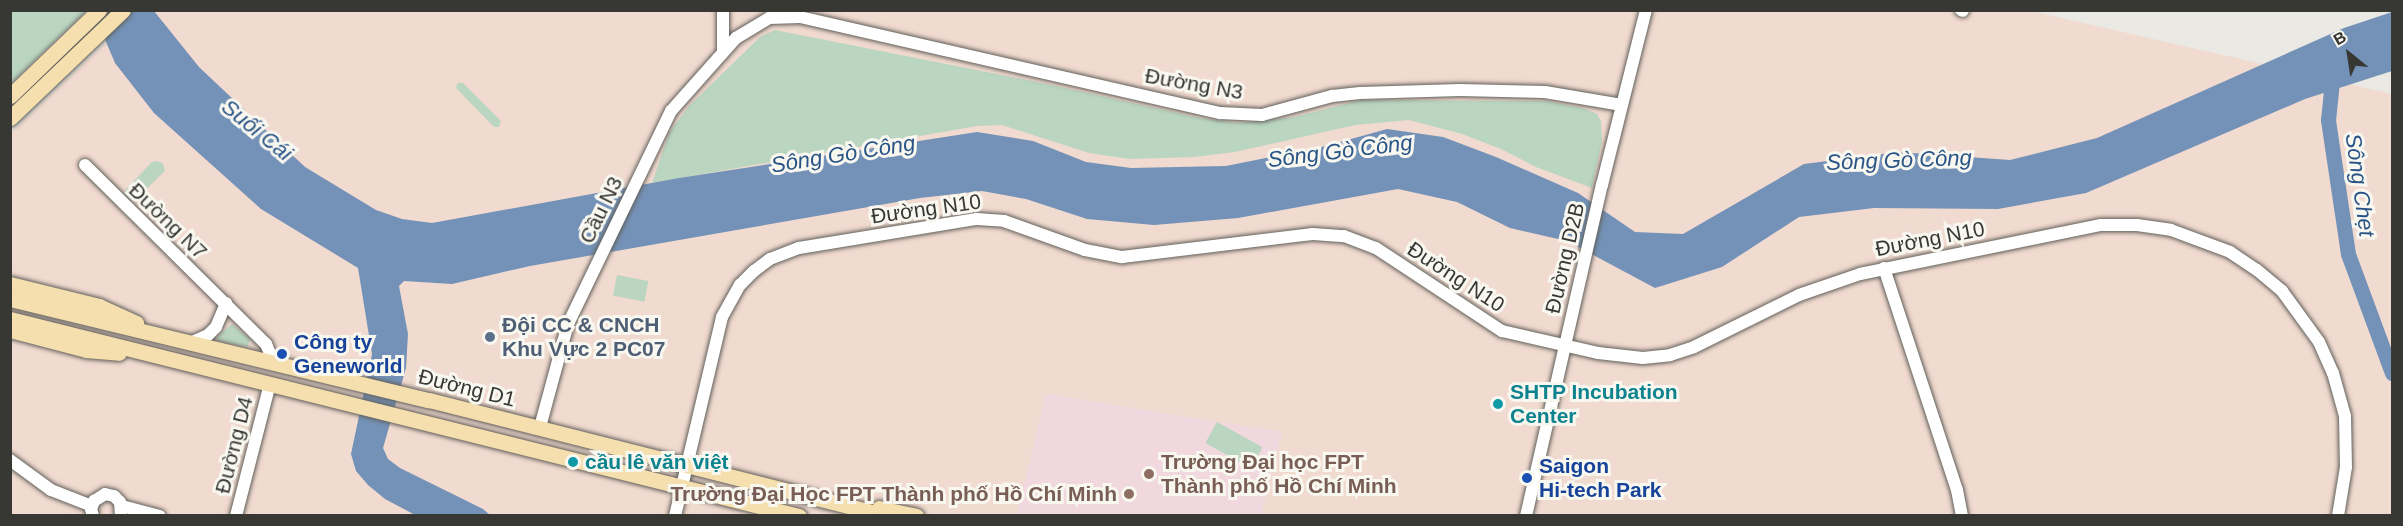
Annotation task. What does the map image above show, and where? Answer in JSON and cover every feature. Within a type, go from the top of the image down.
[{"type":"main road","points":[[10,118],[18,96],[99,10]]},
{"type":"main road","points":[[18,96],[85,46],[123,10]]},
{"type":"main road","points":[[10,284],[99,306],[166,337]]},
{"type":"main road","name":"Đường D1","points":[[10,299],[688,463],[881,514],[884,507],[916,516]]},
{"type":"main road","name":"Đường D1","points":[[10,319],[314,394],[333,402],[421,424],[799,516]]},
{"type":"main road","points":[[10,330],[86,350],[162,357]]},
{"type":"street","points":[[723,10],[723,51]]},
{"type":"street","name":"Đường D2B","points":[[1526,516],[1602,186],[1646,10]]},
{"type":"street","name":"Đường N3","points":[[640,174],[671,111],[723,51],[753,25],[769,18],[796,14],[1220,113],[1262,115],[1332,96],[1360,93],[1460,90],[1545,92],[1622,105]]},
{"type":"street","name":"Đường N7","points":[[85,165],[266,344],[273,363]]},
{"type":"street","name":"Cầu N3","points":[[540,427],[568,324],[640,174]]},
{"type":"street","name":"Đường N10","points":[[675,516],[722,318],[740,285],[754,271],[770,260],[800,248],[977,219],[1004,221],[1085,250],[1122,257],[1313,234],[1344,236],[1376,248],[1502,331],[1622,357],[1670,355],[1694,347],[1798,295],[1884,268],[2101,225],[2137,225],[2171,230],[2230,252],[2257,270],[2282,291],[2319,342],[2333,373],[2345,416],[2347,445],[2345,484],[2338,516]]},
{"type":"street","points":[[1884,268],[1957,490],[1962,516]]},
{"type":"street","points":[[190,343],[208,335],[216,327],[226,303]]},
{"type":"street","name":"Đường D4","points":[[236,516],[270,384]]},
{"type":"street","points":[[10,460],[51,490],[92,511],[97,497],[105,494],[114,496],[121,511],[160,516]]},
{"type":"shaded area","points":[[2027,10],[2392,94],[2392,515],[11,516],[11,133],[139,11]]},
{"type":"shaded area","name":"Trường Đại học FPT Thành phố Hồ Chí Minh","points":[[1046,394],[1282,432],[1261,515],[1017,516]]},
{"type":"green space","points":[[11,10],[86,10],[86,11],[11,83]]},
{"type":"green space","points":[[775,30],[1052,85],[1200,118],[1238,123],[1294,117],[1361,100],[1546,101],[1583,108],[1597,114],[1601,121],[1602,141],[1592,188],[1536,167],[1501,149],[1462,134],[1409,120],[1355,125],[1235,152],[1194,157],[1130,159],[1089,153],[1002,125],[977,126],[652,183],[669,133],[689,106],[760,37]]},
{"type":"green space","points":[[458,83],[463,83],[501,121],[499,127],[494,127],[456,88]]},
{"type":"green space","points":[[158,161],[163,164],[165,171],[135,200],[130,201],[124,197],[126,189],[152,162]]},
{"type":"green space","points":[[617,275],[648,281],[644,302],[613,296]]},
{"type":"green space","points":[[232,324],[250,339],[248,347],[218,341],[217,337]]},
{"type":"green space","points":[[1217,422],[1262,447],[1251,468],[1205,443]]},
{"type":"water","points":[[93,11],[154,11],[199,67],[305,167],[376,210],[402,219],[432,223],[679,178],[977,132],[1033,141],[1086,162],[1131,168],[1226,166],[1326,146],[1387,129],[1443,137],[1496,157],[1578,193],[1635,232],[1683,234],[1804,164],[1898,152],[2010,160],[2097,138],[2344,28],[2392,12],[2392,71],[2305,99],[2086,193],[1998,209],[1874,208],[1799,217],[1722,267],[1655,288],[1567,241],[1510,228],[1457,202],[1398,189],[1238,218],[1154,225],[1087,219],[1026,199],[982,191],[920,198],[530,266],[452,284],[404,281],[399,286],[408,334],[406,368],[383,448],[388,459],[400,468],[483,509],[490,515],[417,516],[385,499],[368,485],[356,471],[351,454],[372,354],[358,268],[261,209],[154,113],[115,63]]},
{"type":"waterway","name":"Sông Chẹt","points":[[2333,71],[2328,120],[2348,254],[2392,373]]},
{"type":"place","name":"Đội CC & CNCH Khu Vực 2 PC07","points":[[490,337]]},
{"type":"place","name":"Công ty Geneworld","points":[[282,354]]},
{"type":"place","name":"SHTP Incubation Center","points":[[1498,404]]},
{"type":"place","name":"cầu lê văn việt","points":[[573,462]]},
{"type":"place","name":"Trường Đại học FPT Thành phố Hồ Chí Minh","points":[[1149,474]]},
{"type":"place","name":"Saigon Hi-tech Park","points":[[1527,478]]},
{"type":"place","name":"Trường Đại Học FPT Thành phố Hồ Chí Minh","points":[[1129,494]]},
{"type":"water label","name":"Suối Cái","points":[[257,130]]},
{"type":"water label","name":"Sông Gò Công","points":[[1340,151]]},
{"type":"water label","name":"Sông Gò Công","points":[[843,154]]},
{"type":"water label","name":"Sông Gò Công","points":[[1899,160]]}]
